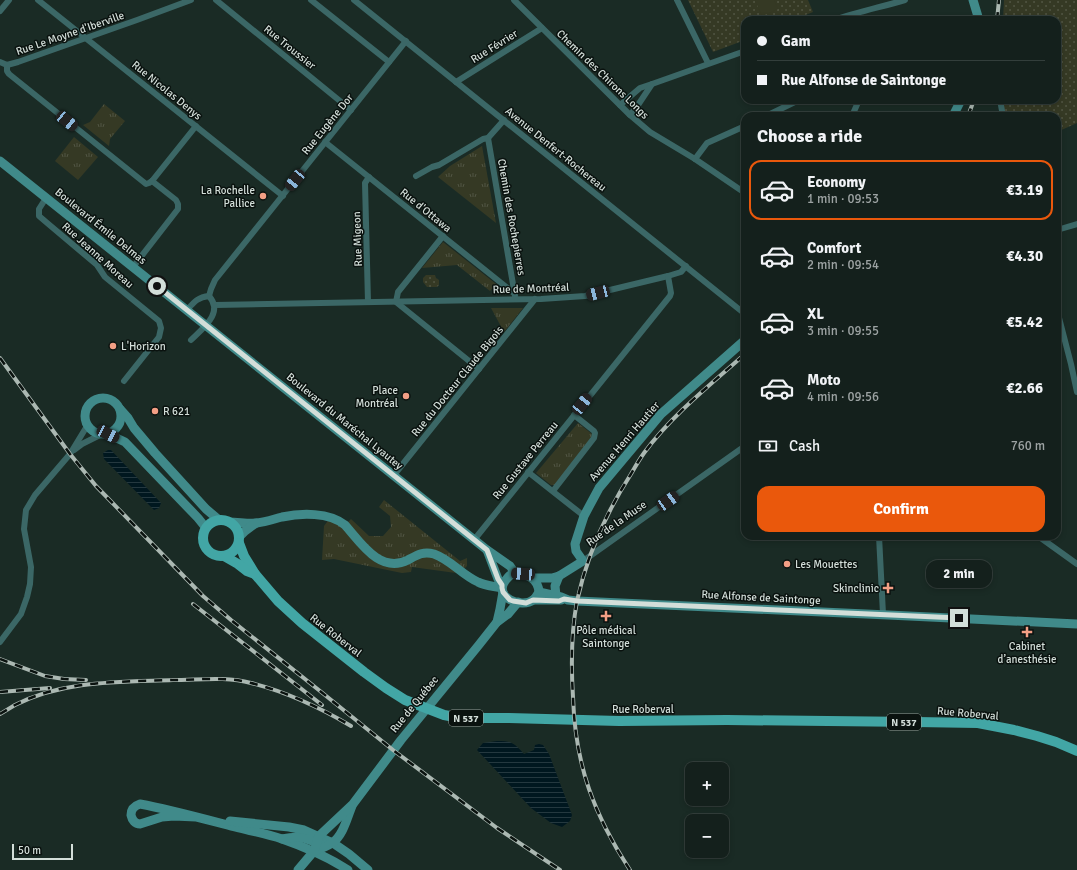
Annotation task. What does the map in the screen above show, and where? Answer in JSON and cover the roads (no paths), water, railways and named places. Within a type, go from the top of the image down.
[{"type":"main road","points":[[214,521],[224,521],[234,526],[238,531],[239,540],[235,550],[228,555],[218,556],[208,551],[203,540],[203,534],[209,524],[214,521]]},
{"type":"main road","name":"Rue Roberval","points":[[239,540],[244,556],[254,574],[278,601],[302,624],[386,688],[405,700],[444,715],[460,718],[619,721],[727,720],[978,723],[1037,736],[1077,751]]},
{"type":"main road","name":"Rue Roberval","points":[[224,556],[254,574]]},
{"type":"street","points":[[0,11],[10,0]]},
{"type":"street","name":"Rue Nicolas Denys","points":[[38,0],[283,196]]},
{"type":"street","name":"Rue Le Moyne d'Iberville","points":[[0,62],[7,65],[191,0]]},
{"type":"street","name":"Rue Troussier","points":[[216,0],[351,110]]},
{"type":"street","points":[[311,0],[389,62]]},
{"type":"street","name":"Avenue Denfert-Rochereau","points":[[354,0],[741,311]]},
{"type":"street","name":"Chemin des Chirons Longs","points":[[514,0],[630,115],[650,132],[695,159],[741,190]]},
{"type":"street","points":[[677,0],[708,63]]},
{"type":"street","points":[[844,16],[905,0]]},
{"type":"street","points":[[973,0],[979,16]]},
{"type":"street","name":"Rue Février","points":[[456,82],[542,28]]},
{"type":"street","name":"Rue Eugène Dor","points":[[209,296],[215,280],[406,41]]},
{"type":"street","points":[[620,105],[640,88],[741,52]]},
{"type":"street","points":[[7,65],[7,71],[9,74],[146,184],[152,181],[196,126]]},
{"type":"street","points":[[630,115],[652,84]]},
{"type":"street","points":[[774,112],[791,104]]},
{"type":"street","points":[[416,176],[439,165],[483,139],[488,138],[504,120]]},
{"type":"street","points":[[695,159],[706,143],[741,128]]},
{"type":"street","name":"Chemin des Rochepierres","points":[[488,138],[515,297]]},
{"type":"street","name":"Rue d'Ottawa","points":[[325,142],[443,236],[515,297]]},
{"type":"street","name":"Boulevard Émile Delmas","points":[[0,161],[187,310]]},
{"type":"street","name":"Rue Migeon","points":[[368,302],[365,183],[369,177]]},
{"type":"street","points":[[133,267],[178,210],[176,200],[152,181]]},
{"type":"street","name":"Rue Jeanne Moreau","points":[[46,198],[39,209],[39,216],[97,265],[104,277],[159,321],[162,328],[158,337],[124,381]]},
{"type":"street","points":[[1061,229],[1077,224]]},
{"type":"street","points":[[443,236],[398,292],[396,302],[479,369]]},
{"type":"street","name":"Rue de Montréal","points":[[215,305],[396,302],[515,297],[535,299],[584,296],[668,276],[681,272],[686,266]]},
{"type":"street","name":"Rue Gustave Perreau","points":[[474,540],[670,296],[671,293],[668,276]]},
{"type":"street","points":[[187,310],[201,297],[209,296],[215,305],[215,312],[206,325],[191,340]]},
{"type":"street","name":"Rue du Docteur Claude Bigois","points":[[394,475],[535,299]]},
{"type":"street","name":"Boulevard du Maréchal Lyautey","points":[[187,310],[474,540],[510,566],[515,573]]},
{"type":"street","points":[[1061,322],[1074,363],[1077,392]]},
{"type":"street","name":"Avenue Henri Hautier","points":[[583,561],[576,551],[575,544],[584,516],[599,488],[661,414],[741,344]]},
{"type":"street","points":[[70,454],[82,444],[105,434],[114,431],[118,427],[121,415],[120,410],[117,404],[112,401],[106,398],[101,398],[90,403],[85,412],[87,426],[96,433],[105,434],[125,442],[206,528]]},
{"type":"street","points":[[120,410],[160,459],[206,509],[224,521],[257,523]]},
{"type":"street","points":[[553,491],[594,438],[594,431],[574,415]]},
{"type":"street","points":[[0,642],[21,614],[30,584],[31,567],[24,529],[26,510],[35,495],[70,454],[87,426]]},
{"type":"street","name":"Rue de la Muse","points":[[539,590],[549,586],[741,449]]},
{"type":"street","points":[[528,472],[584,516]]},
{"type":"street","points":[[239,540],[244,531],[257,523],[283,516],[304,514],[319,515],[341,521],[377,559],[393,564],[400,563],[424,552],[433,554],[450,563],[476,582],[502,588]]},
{"type":"street","points":[[879,540],[883,614]]},
{"type":"street","points":[[1044,540],[1077,564]]},
{"type":"street","points":[[487,550],[502,588],[510,600],[526,603],[533,600],[539,590],[532,578],[523,574],[515,573],[508,577],[502,588]]},
{"type":"street","name":"Rue de la Muse","points":[[532,578],[558,579]]},
{"type":"street","points":[[558,579],[555,586],[560,598]]},
{"type":"street","name":"Rue de Québec","points":[[497,622],[502,588]]},
{"type":"street","name":"Rue Alfonse de Saintonge","points":[[539,590],[560,598],[577,601],[1077,624]]},
{"type":"street","name":"Rue Alfonse de Saintonge","points":[[533,600],[559,601],[560,598]]},
{"type":"street","name":"Rue de Québec","points":[[298,870],[353,804],[419,717],[497,622],[508,614],[518,602]]},
{"type":"street","points":[[196,817],[162,817],[137,824],[133,821],[130,815],[132,809],[140,804],[168,810],[213,821],[282,839],[321,844],[349,854],[368,870]]},
{"type":"street","name":"Rue de Québec","points":[[321,844],[340,834],[353,804]]},
{"type":"street","points":[[213,821],[289,827],[304,830],[321,844],[346,869]]},
{"type":"water","points":[[111,450],[161,503],[159,508],[154,510],[104,459],[103,453]]},
{"type":"water","points":[[497,741],[512,743],[524,754],[534,750],[535,745],[543,745],[549,754],[572,815],[570,821],[562,827],[551,823],[531,808],[477,750],[483,743]]},
{"type":"railway","points":[[997,16],[999,0]]},
{"type":"railway","points":[[970,112],[972,104]]},
{"type":"railway","points":[[0,358],[70,454],[96,486],[203,596],[393,750],[497,828],[560,870]]},
{"type":"railway","points":[[630,870],[612,841],[597,810],[585,778],[580,756],[575,721],[572,673],[572,649],[577,601],[586,567],[598,535],[613,504],[642,456],[655,439],[679,413],[741,358]]},
{"type":"railway","points":[[193,604],[322,705]]},
{"type":"railway","points":[[0,659],[45,676],[86,680]]},
{"type":"railway","points":[[0,714],[33,697],[72,687],[112,682],[222,679],[241,681],[277,691],[315,706],[351,726]]},
{"type":"railway","points":[[0,692],[50,688]]},
{"type":"place","name":"La Rochelle Pallice","points":[[263,196]]},
{"type":"place","name":"L'Horizon","points":[[113,346]]},
{"type":"place","name":"Place Montréal","points":[[406,396]]},
{"type":"place","name":"R 621","points":[[155,411]]},
{"type":"place","name":"Les Mouettes","points":[[787,564]]},
{"type":"place","name":"Skinclinic","points":[[888,588]]},
{"type":"place","name":"Pôle médical Saintonge","points":[[606,616]]},
{"type":"place","name":"Cabinet d’anesthésie","points":[[1027,632]]}]
